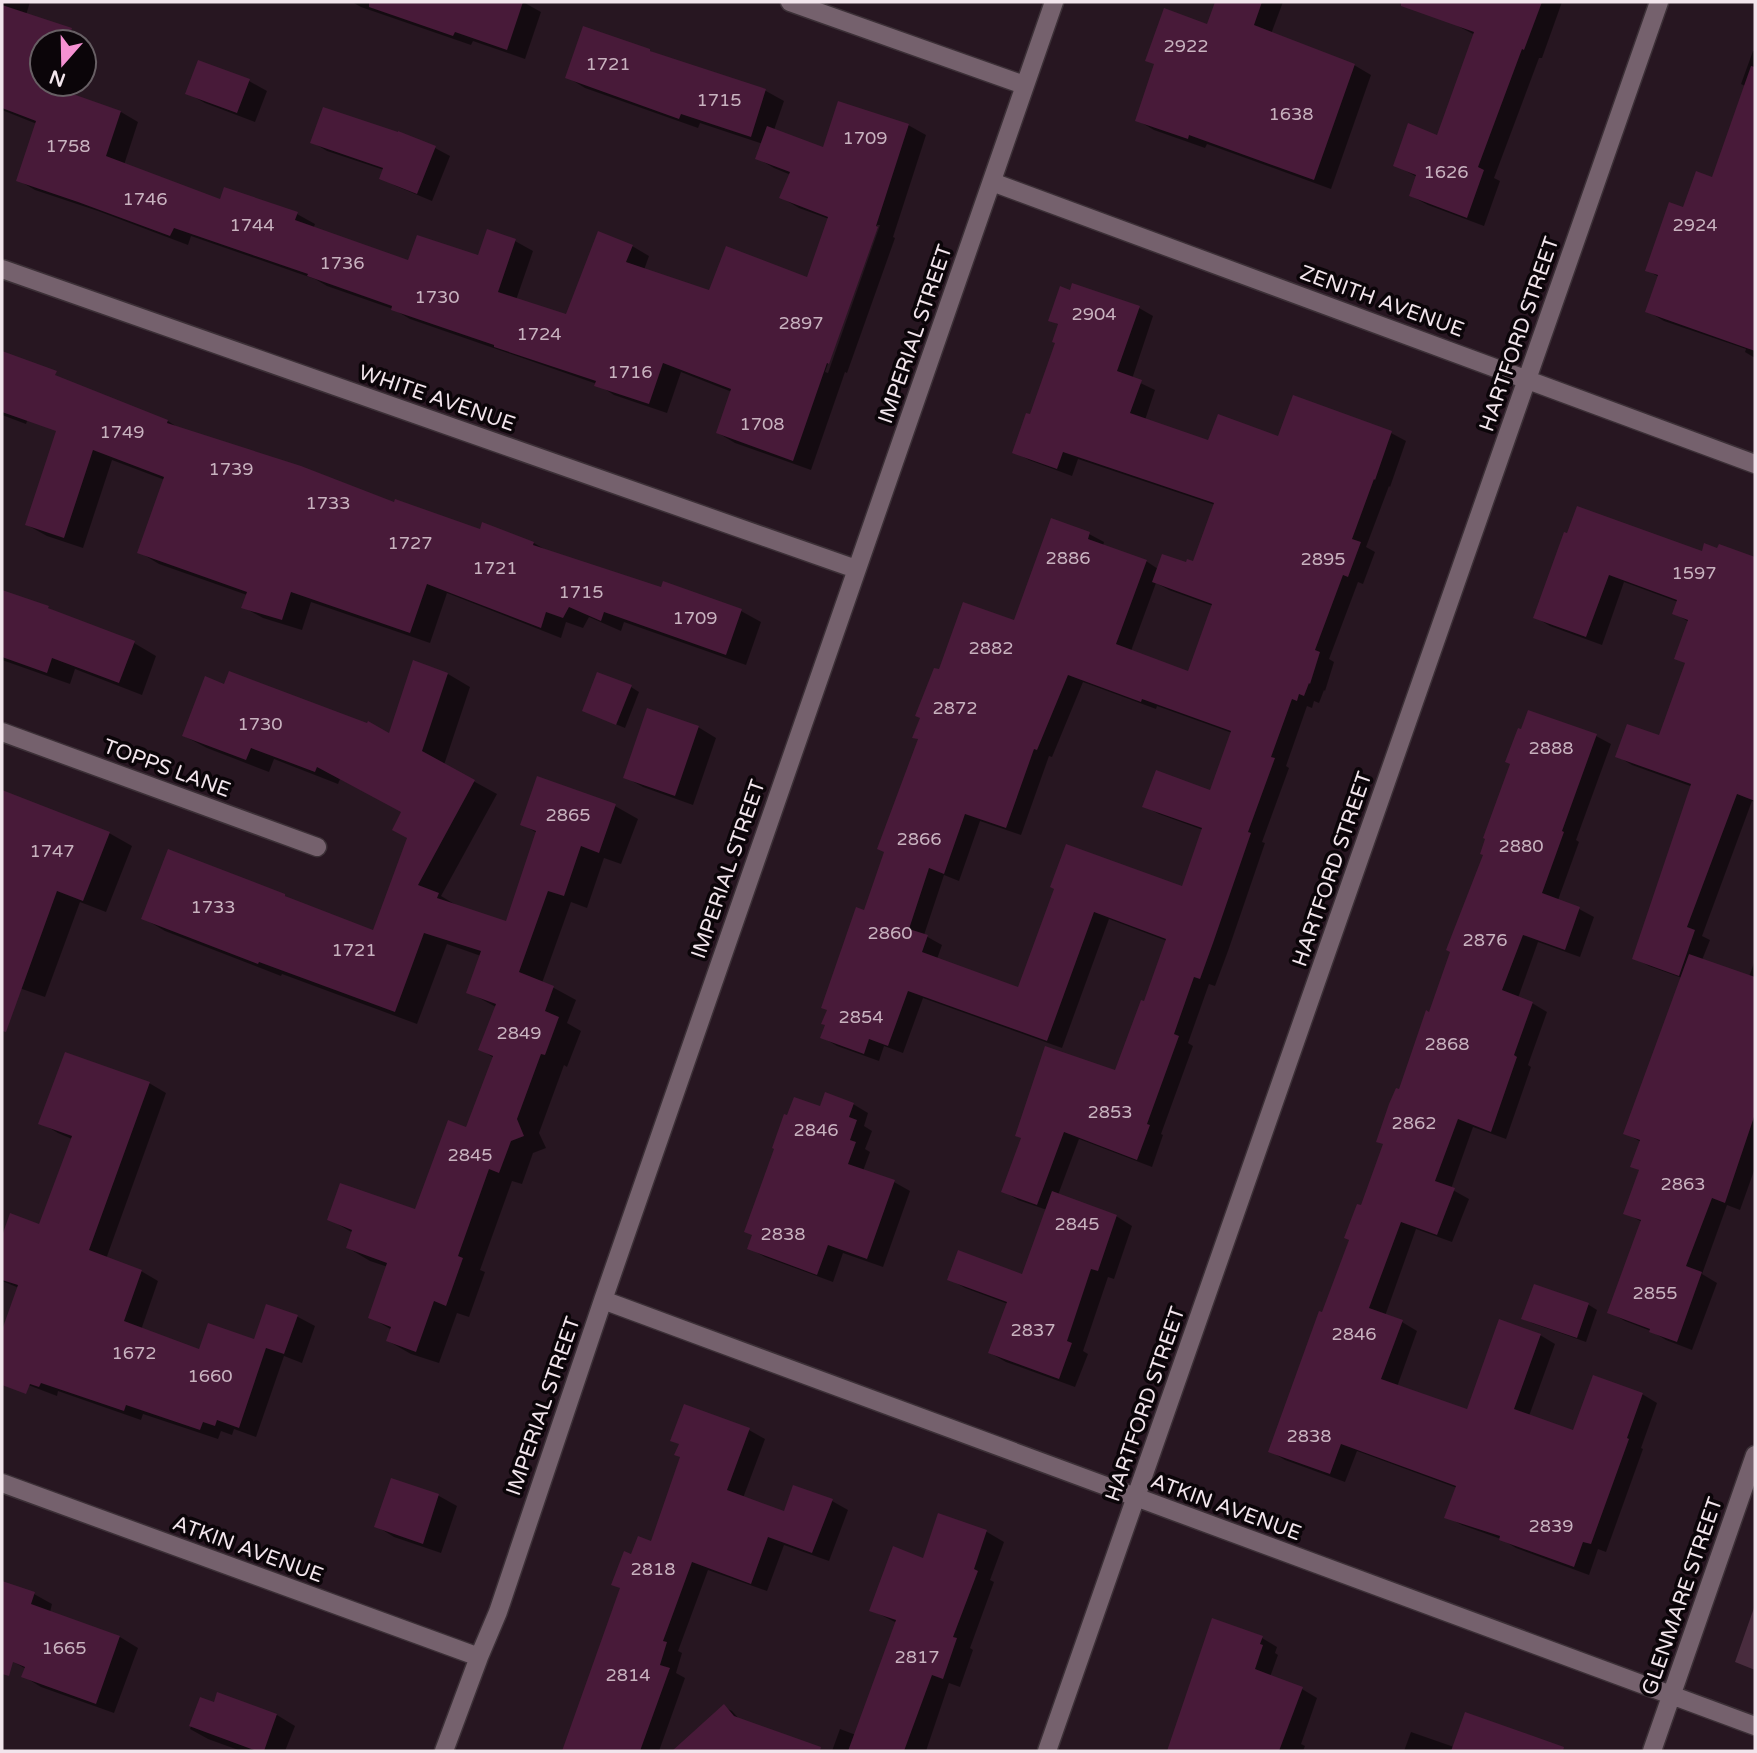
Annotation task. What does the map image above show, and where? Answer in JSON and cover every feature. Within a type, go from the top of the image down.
[{"type":"street","points":[[790,2],[1024,85]]},
{"type":"street","name":"IMPERIAL STREET","points":[[444,1751],[498,1612],[603,1300],[1054,2]]},
{"type":"street","name":"HARTFORD STREET","points":[[1047,1751],[1659,2]]},
{"type":"street","name":"ZENITH AVENUE","points":[[992,182],[1755,464]]},
{"type":"street","name":"WHITE AVENUE","points":[[2,269],[856,569]]},
{"type":"street","name":"TOPPS LANE","points":[[2,732],[317,847]]},
{"type":"street","name":"ATKIN AVENUE","points":[[603,1300],[1755,1726]]},
{"type":"street","name":"GLENMARE STREET","points":[[1652,1751],[1755,1455]]},
{"type":"street","name":"ATKIN AVENUE","points":[[2,1483],[479,1657]]},
{"type":"shaded area","points":[[1755,1605],[1755,1670],[1735,1662]]},
{"type":"building","points":[[369,2],[523,2],[507,50],[455,32],[453,36],[369,7]]},
{"type":"building","points":[[1215,2],[1262,2],[1254,25],[1355,64],[1314,180],[1189,135],[1188,139],[1135,121],[1154,64],[1145,61],[1164,8],[1207,24]]},
{"type":"building","points":[[1401,2],[1542,2],[1478,167],[1484,170],[1467,218],[1409,196],[1416,175],[1393,166],[1408,123],[1437,135],[1474,32],[1401,6]]},
{"type":"building","points":[[2,5],[72,28],[28,28],[28,98],[84,98],[121,111],[106,156],[220,199],[224,187],[298,212],[295,220],[408,260],[417,235],[478,255],[487,229],[516,239],[498,292],[566,314],[598,231],[633,245],[626,262],[709,290],[726,246],[807,277],[828,217],[779,198],[790,172],[755,159],[767,126],[823,147],[838,101],[909,124],[876,226],[878,227],[793,461],[716,433],[731,389],[663,363],[649,404],[594,386],[596,381],[391,310],[392,306],[307,276],[308,274],[174,228],[170,236],[16,181],[36,121],[2,108]]},
{"type":"building","points":[[583,26],[766,89],[751,137],[681,114],[679,119],[565,78]]},
{"type":"building","points":[[198,60],[250,79],[237,113],[185,94]]},
{"type":"building","points":[[1751,66],[1755,67],[1755,351],[1645,312],[1658,275],[1645,271],[1669,202],[1683,207],[1696,171],[1712,177]]},
{"type":"building","points":[[323,107],[436,146],[417,194],[379,179],[383,168],[310,143]]},
{"type":"building","points":[[1072,283],[1140,306],[1117,371],[1142,380],[1130,413],[1208,440],[1218,414],[1278,436],[1293,395],[1392,431],[1352,539],[1361,542],[1348,577],[1343,575],[1315,650],[1320,652],[1310,684],[1304,696],[1299,694],[1297,701],[1292,699],[1271,757],[1275,758],[1248,832],[1251,833],[1213,943],[1200,979],[1194,977],[1174,1034],[1179,1036],[1137,1160],[1064,1132],[1037,1205],[1001,1192],[1021,1138],[1015,1136],[1045,1046],[1115,1070],[1166,939],[1094,912],[1047,1041],[908,991],[888,1046],[869,1039],[864,1054],[820,1038],[825,1025],[821,1024],[827,1010],[821,1008],[856,907],[864,910],[884,852],[877,849],[918,739],[912,738],[920,718],[915,716],[934,668],[939,669],[963,602],[1014,620],[1051,518],[1090,532],[1088,539],[1147,560],[1116,644],[1188,671],[1212,604],[1152,582],[1162,554],[1186,562],[1187,559],[1193,561],[1214,503],[1063,452],[1057,469],[1012,453],[1026,413],[1030,414],[1055,343],[1052,342],[1058,324],[1048,321],[1060,286],[1070,290]],"holes":[[[1068,675],[1141,702],[1142,699],[1231,731],[1210,790],[1156,770],[1142,807],[1202,828],[1182,886],[1066,844],[1050,887],[1054,889],[1018,987],[922,952],[928,935],[909,929],[929,868],[944,874],[965,814],[1006,828],[1034,749],[1037,750]]]},
{"type":"building","points":[[2,351],[57,371],[55,375],[168,420],[167,423],[301,466],[394,502],[395,499],[480,529],[482,522],[534,542],[533,545],[661,587],[663,581],[742,609],[726,655],[604,612],[601,621],[569,607],[563,618],[546,612],[541,628],[427,584],[410,633],[291,592],[282,620],[241,608],[247,592],[137,553],[164,477],[93,450],[64,538],[25,525],[56,431],[2,412]]},
{"type":"building","points":[[1577,506],[1702,551],[1704,543],[1717,548],[1719,544],[1755,557],[1755,801],[1737,794],[1687,927],[1695,930],[1679,976],[1632,959],[1691,784],[1615,757],[1627,724],[1659,735],[1685,663],[1674,659],[1688,620],[1672,614],[1677,600],[1609,575],[1586,637],[1533,618],[1564,532],[1567,533]]},
{"type":"building","points":[[2,590],[135,641],[119,683],[52,658],[47,673],[2,657]]},
{"type":"building","points":[[413,660],[448,673],[422,751],[475,780],[418,885],[439,893],[437,898],[506,921],[536,831],[520,825],[537,776],[616,804],[599,853],[581,846],[564,896],[548,891],[519,972],[554,986],[545,1011],[559,1017],[545,1055],[541,1054],[517,1119],[524,1136],[511,1141],[499,1173],[489,1169],[458,1256],[463,1258],[446,1306],[434,1301],[416,1352],[386,1341],[391,1327],[368,1318],[387,1263],[346,1248],[352,1230],[327,1220],[340,1183],[415,1209],[448,1120],[466,1127],[493,1056],[478,1050],[496,1004],[466,993],[481,951],[424,933],[395,1012],[141,919],[168,849],[373,930],[407,838],[392,830],[401,812],[317,767],[315,772],[251,748],[246,760],[182,736],[205,676],[224,684],[229,671],[367,723],[368,721],[389,733]]},
{"type":"building","points":[[597,672],[632,685],[616,725],[582,711]]},
{"type":"building","points":[[647,708],[699,726],[675,796],[623,778]]},
{"type":"building","points":[[1528,710],[1597,734],[1542,893],[1580,907],[1565,950],[1523,935],[1502,990],[1533,1002],[1491,1132],[1458,1119],[1435,1181],[1455,1188],[1437,1235],[1401,1222],[1369,1308],[1403,1320],[1381,1379],[1467,1409],[1499,1319],[1541,1334],[1514,1409],[1573,1430],[1593,1375],[1643,1393],[1591,1544],[1583,1542],[1574,1567],[1499,1540],[1500,1536],[1444,1518],[1456,1486],[1341,1444],[1330,1474],[1268,1452],[1319,1311],[1322,1312],[1349,1240],[1344,1238],[1357,1204],[1361,1205],[1383,1144],[1376,1142],[1389,1104],[1396,1088],[1399,1089],[1426,1010],[1429,1012],[1450,952],[1446,950],[1483,855],[1480,854],[1485,839],[1483,838],[1510,764],[1505,762]]},
{"type":"building","points":[[2,790],[110,832],[83,901],[57,891],[6,1032],[2,1031]]},
{"type":"building","points":[[1689,954],[1755,977],[1755,1114],[1725,1203],[1712,1198],[1686,1266],[1702,1272],[1677,1342],[1607,1313],[1641,1220],[1623,1214],[1639,1170],[1630,1167],[1640,1140],[1623,1134]]},
{"type":"building","points":[[65,1052],[150,1082],[89,1250],[142,1270],[124,1321],[199,1349],[208,1323],[254,1339],[266,1304],[298,1315],[284,1354],[266,1348],[239,1428],[217,1420],[215,1426],[203,1422],[200,1430],[126,1405],[124,1411],[41,1383],[39,1387],[30,1384],[26,1394],[2,1385],[2,1330],[18,1285],[2,1280],[2,1236],[10,1213],[39,1224],[72,1136],[38,1124]]},
{"type":"building","points":[[825,1092],[854,1103],[849,1117],[857,1120],[850,1140],[856,1142],[848,1164],[895,1180],[867,1259],[828,1245],[817,1275],[747,1249],[752,1235],[744,1232],[784,1114],[787,1115],[794,1097],[820,1106]]},
{"type":"building","points":[[1052,1191],[1117,1215],[1098,1271],[1091,1269],[1067,1341],[1072,1343],[1059,1379],[988,1353],[1007,1302],[947,1280],[958,1250],[1022,1274]]},
{"type":"building","points":[[1534,1284],[1589,1303],[1577,1338],[1521,1319]]},
{"type":"building","points":[[684,1404],[750,1428],[727,1490],[784,1511],[793,1485],[833,1499],[812,1553],[768,1537],[751,1584],[692,1562],[663,1641],[667,1642],[660,1665],[670,1668],[640,1751],[562,1751],[620,1588],[611,1585],[624,1551],[631,1554],[638,1536],[651,1541],[680,1457],[674,1455],[679,1444],[670,1441]]},
{"type":"building","points":[[391,1478],[439,1494],[423,1544],[374,1527]]},
{"type":"building","points":[[938,1513],[987,1530],[974,1569],[978,1571],[953,1637],[957,1638],[943,1679],[932,1675],[904,1751],[848,1751],[896,1620],[869,1611],[893,1546],[923,1558]]},
{"type":"building","points":[[2,1581],[35,1592],[31,1604],[120,1636],[96,1704],[21,1677],[25,1667],[13,1662],[9,1676],[2,1674]]},
{"type":"building","points":[[1212,1618],[1263,1636],[1260,1644],[1263,1645],[1255,1669],[1303,1687],[1279,1751],[1167,1751]]},
{"type":"building","points":[[217,1692],[277,1714],[264,1751],[257,1751],[189,1726],[200,1697],[214,1702]]},
{"type":"building","points":[[724,1704],[734,1716],[821,1747],[820,1751],[672,1751]]},
{"type":"building","points":[[1465,1712],[1564,1747],[1563,1751],[1451,1751]]}]
